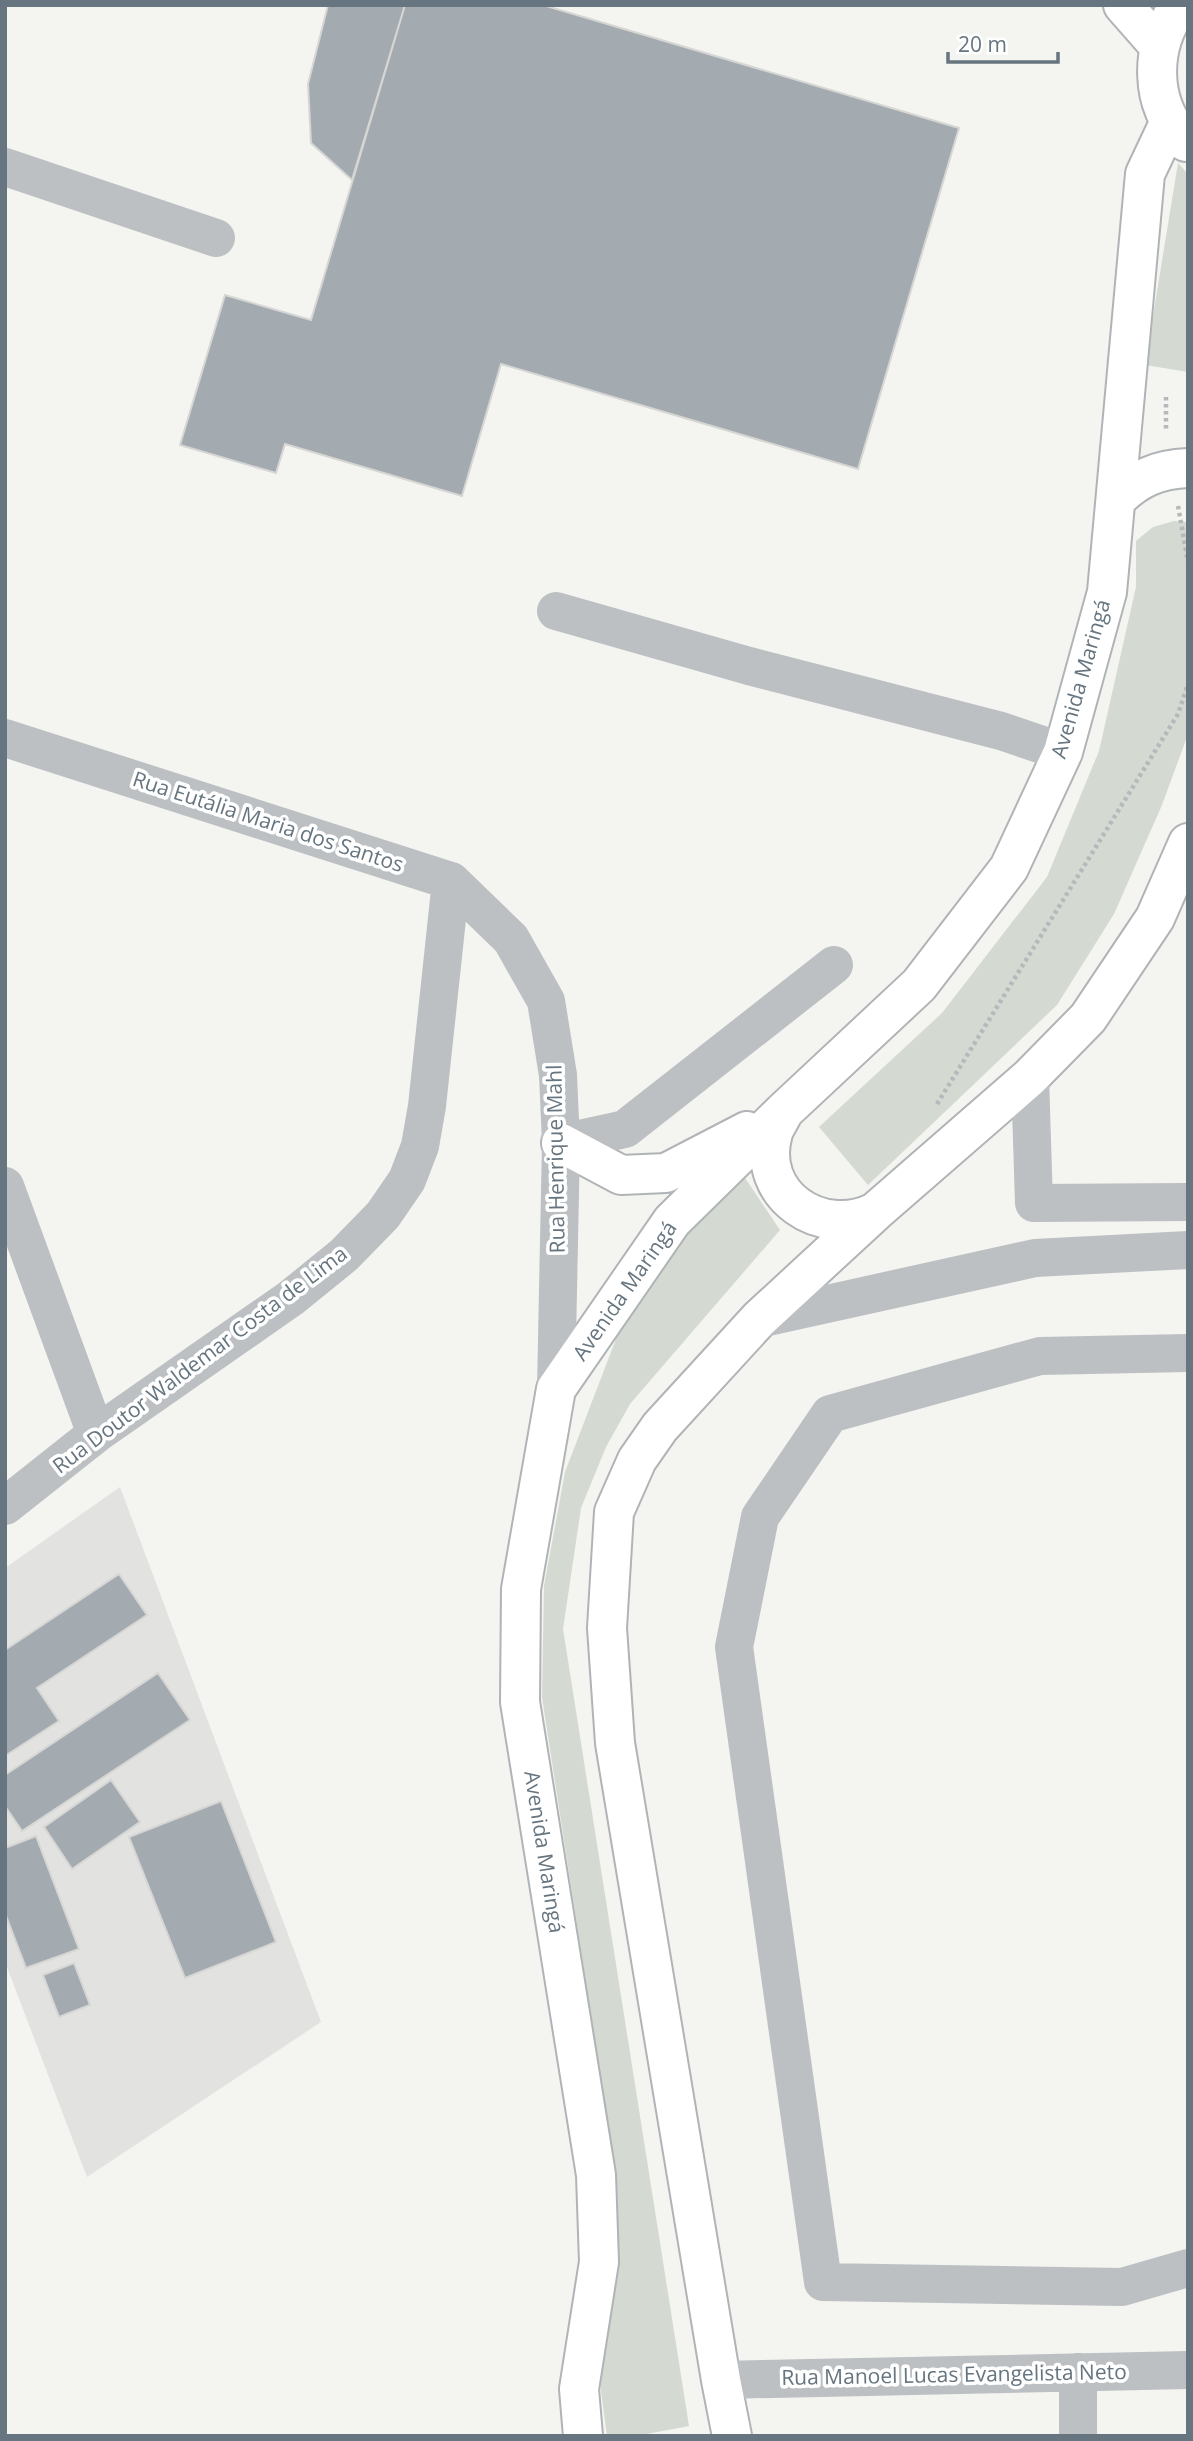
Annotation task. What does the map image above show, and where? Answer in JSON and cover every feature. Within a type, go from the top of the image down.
[{"type":"main road","points":[[1123,5],[1159,46]]},
{"type":"main road","points":[[1179,132],[1160,97],[1156,72],[1159,46],[1166,25],[1180,5]]},
{"type":"main road","name":"Avenida Maringá","points":[[583,2436],[579,2389],[599,2262],[596,2175],[520,1702],[521,1589],[556,1389],[672,1221],[783,1112],[919,985],[1009,868],[1063,752],[1107,592],[1145,174],[1179,132]]},
{"type":"main road","points":[[1116,500],[1128,487],[1143,478],[1171,469],[1188,468]]},
{"type":"main road","points":[[732,2436],[615,1743],[607,1628],[614,1512],[637,1460],[660,1427],[759,1319],[875,1212],[1030,1077],[1088,1018],[1155,918],[1188,843]]},
{"type":"main road","points":[[561,1143],[621,1175],[667,1173],[783,1112]]},
{"type":"main road","points":[[783,1112],[773,1133],[770,1157],[775,1180],[788,1200],[813,1216],[842,1222],[875,1212]]},
{"type":"street","points":[[5,167],[216,238]]},
{"type":"street","points":[[556,611],[749,666],[1001,731],[1063,752]]},
{"type":"street","name":"Rua Eutália Maria dos Santos","points":[[5,738],[451,881],[511,939]]},
{"type":"street","name":"Rua Doutor Waldemar Costa de Lima","points":[[5,1506],[96,1433],[290,1298],[344,1255],[383,1215],[407,1180],[420,1146],[427,1106],[451,881]]},
{"type":"street","name":"Rua Henrique Mahl","points":[[511,939],[546,1001],[558,1075],[561,1143],[556,1389]]},
{"type":"street","points":[[561,1143],[625,1129],[834,965]]},
{"type":"street","points":[[1030,1077],[1035,1258]]},
{"type":"street","points":[[5,1186],[96,1433]]},
{"type":"street","points":[[1034,1203],[1188,1202]]},
{"type":"street","points":[[759,1319],[1035,1258],[1188,1250]]},
{"type":"street","points":[[1188,1353],[1040,1356],[830,1414],[760,1517],[734,1647],[823,2282],[1122,2287],[1188,2268]]},
{"type":"street","name":"Rua Manoel Lucas Evangelista Neto","points":[[721,2380],[1188,2370]]},
{"type":"street","points":[[1078,2372],[1078,2436]]},
{"type":"path","points":[[928,1114],[944,1095],[1178,714],[1188,684]]},
{"type":"shaded area","points":[[1178,163],[1188,174],[1188,372],[1145,365]]},
{"type":"shaded area","points":[[1174,521],[1188,522],[1188,734],[1162,805],[1114,914],[1057,1005],[868,1185],[819,1127],[942,1013],[1047,877],[1099,751],[1136,587],[1136,541],[1153,527]]},
{"type":"shaded area","points":[[743,1175],[780,1230],[630,1404],[606,1447],[581,1508],[563,1629],[689,2426],[636,2436],[607,2436],[600,2383],[619,2260],[615,2172],[542,1697],[544,1586],[565,1472],[621,1326],[683,1228]]},
{"type":"shaded area","points":[[120,1487],[321,2022],[87,2177],[5,1962],[5,1568]]},
{"type":"building","points":[[328,5],[405,5],[352,180],[311,143],[308,84]]},
{"type":"building","points":[[405,5],[543,5],[959,128],[858,469],[501,364],[462,496],[285,444],[276,473],[180,445],[225,295],[311,320]]},
{"type":"building","points":[[119,1574],[147,1615],[37,1688],[59,1721],[5,1756],[5,1650]]},
{"type":"building","points":[[158,1673],[190,1720],[22,1831],[5,1806],[5,1775]]},
{"type":"building","points":[[111,1780],[140,1822],[72,1869],[44,1827]]},
{"type":"building","points":[[221,1801],[276,1942],[185,1978],[129,1837]]},
{"type":"building","points":[[36,1836],[79,1949],[26,1968],[5,1913],[5,1848]]},
{"type":"building","points":[[74,1963],[90,2005],[59,2017],[43,1975]]}]
